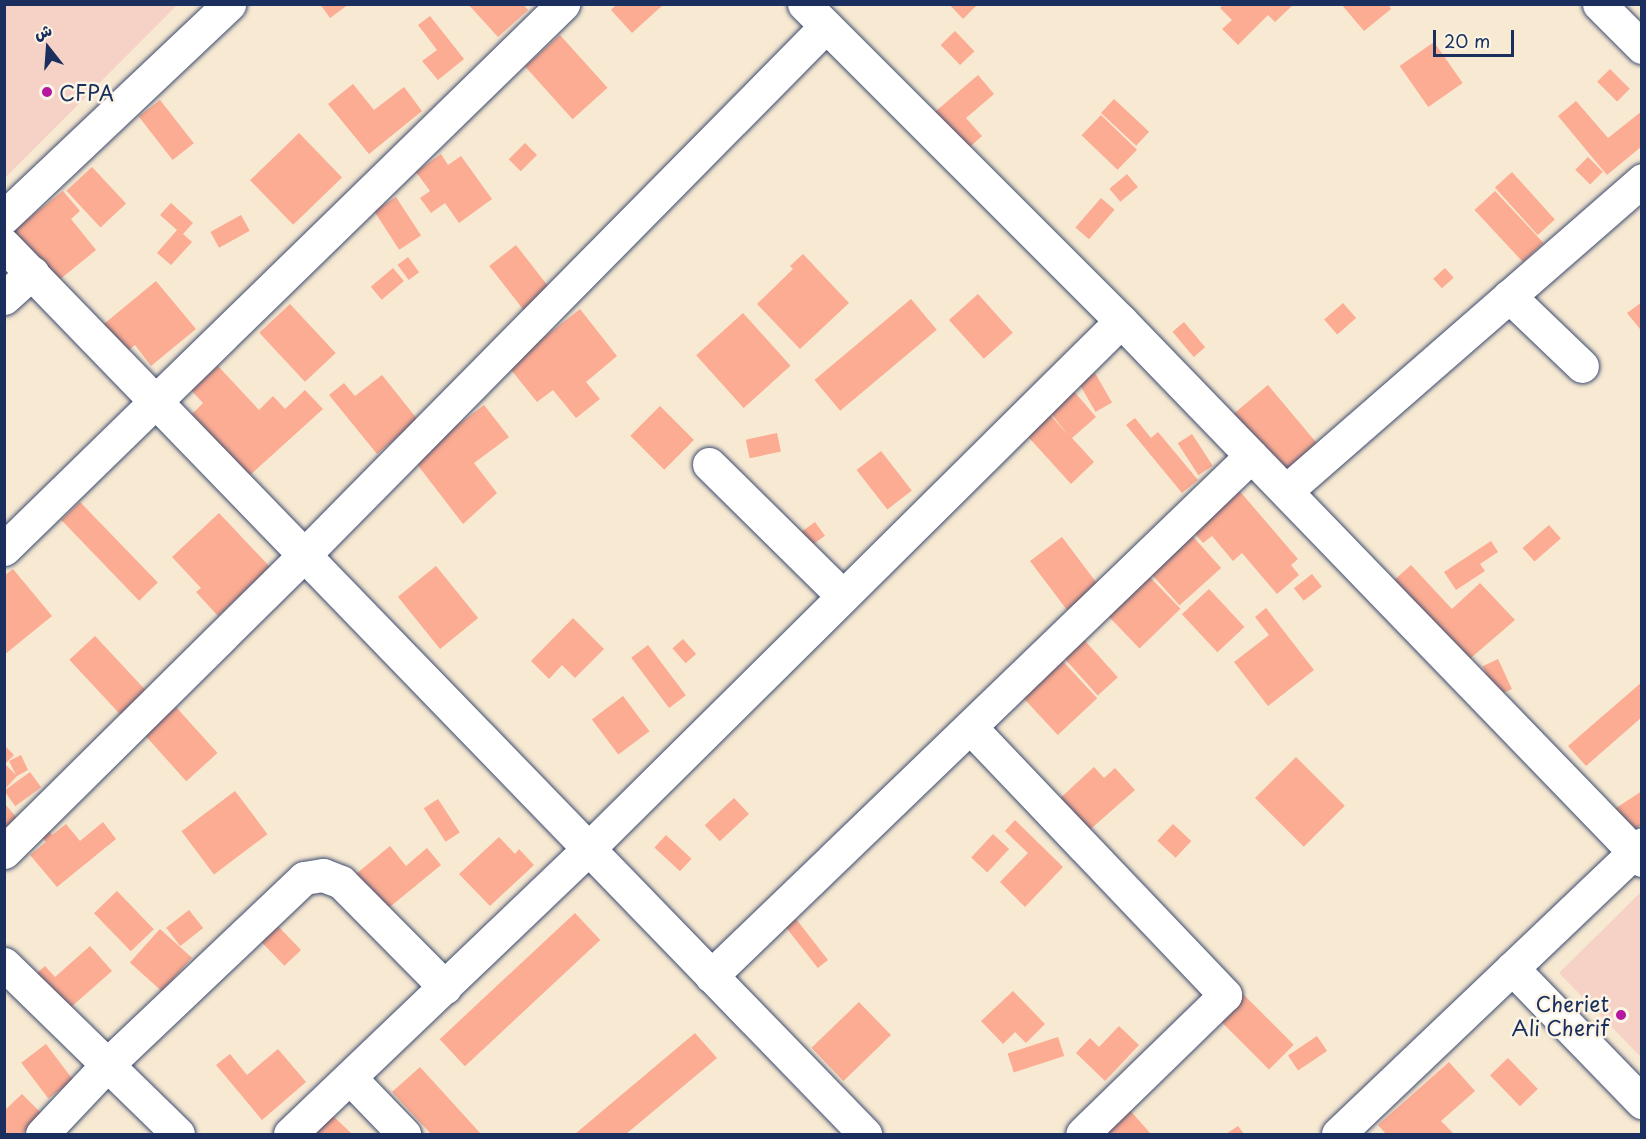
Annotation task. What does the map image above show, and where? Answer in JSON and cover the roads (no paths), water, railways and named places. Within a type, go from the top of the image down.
[{"type":"street","points":[[4,217],[229,4]]},
{"type":"street","points":[[4,549],[157,403],[563,4]]},
{"type":"street","points":[[1599,4],[1641,47]]},
{"type":"street","points":[[4,852],[304,555],[815,15],[1121,321],[1639,852],[1512,968],[1338,1134]]},
{"type":"street","points":[[1286,491],[1641,180]]},
{"type":"street","points":[[4,245],[865,1134]]},
{"type":"street","points":[[4,298],[32,273]]},
{"type":"street","points":[[1509,296],[1581,366]]},
{"type":"street","points":[[290,1134],[588,849],[842,594],[1121,321]]},
{"type":"street","points":[[711,976],[1251,456]]},
{"type":"street","points":[[709,464],[842,594]]},
{"type":"street","points":[[970,727],[1225,995],[1082,1134]]},
{"type":"street","points":[[42,1134],[108,1064],[295,883],[313,876],[340,882],[445,987]]},
{"type":"street","points":[[4,964],[178,1134]]},
{"type":"street","points":[[1512,968],[1641,1102]]},
{"type":"street","points":[[350,1078],[404,1134]]},
{"type":"place","name":"CFPA","points":[[47,92]]},
{"type":"place","name":"Cheriet Ali Cherif","points":[[1621,1015]]}]
